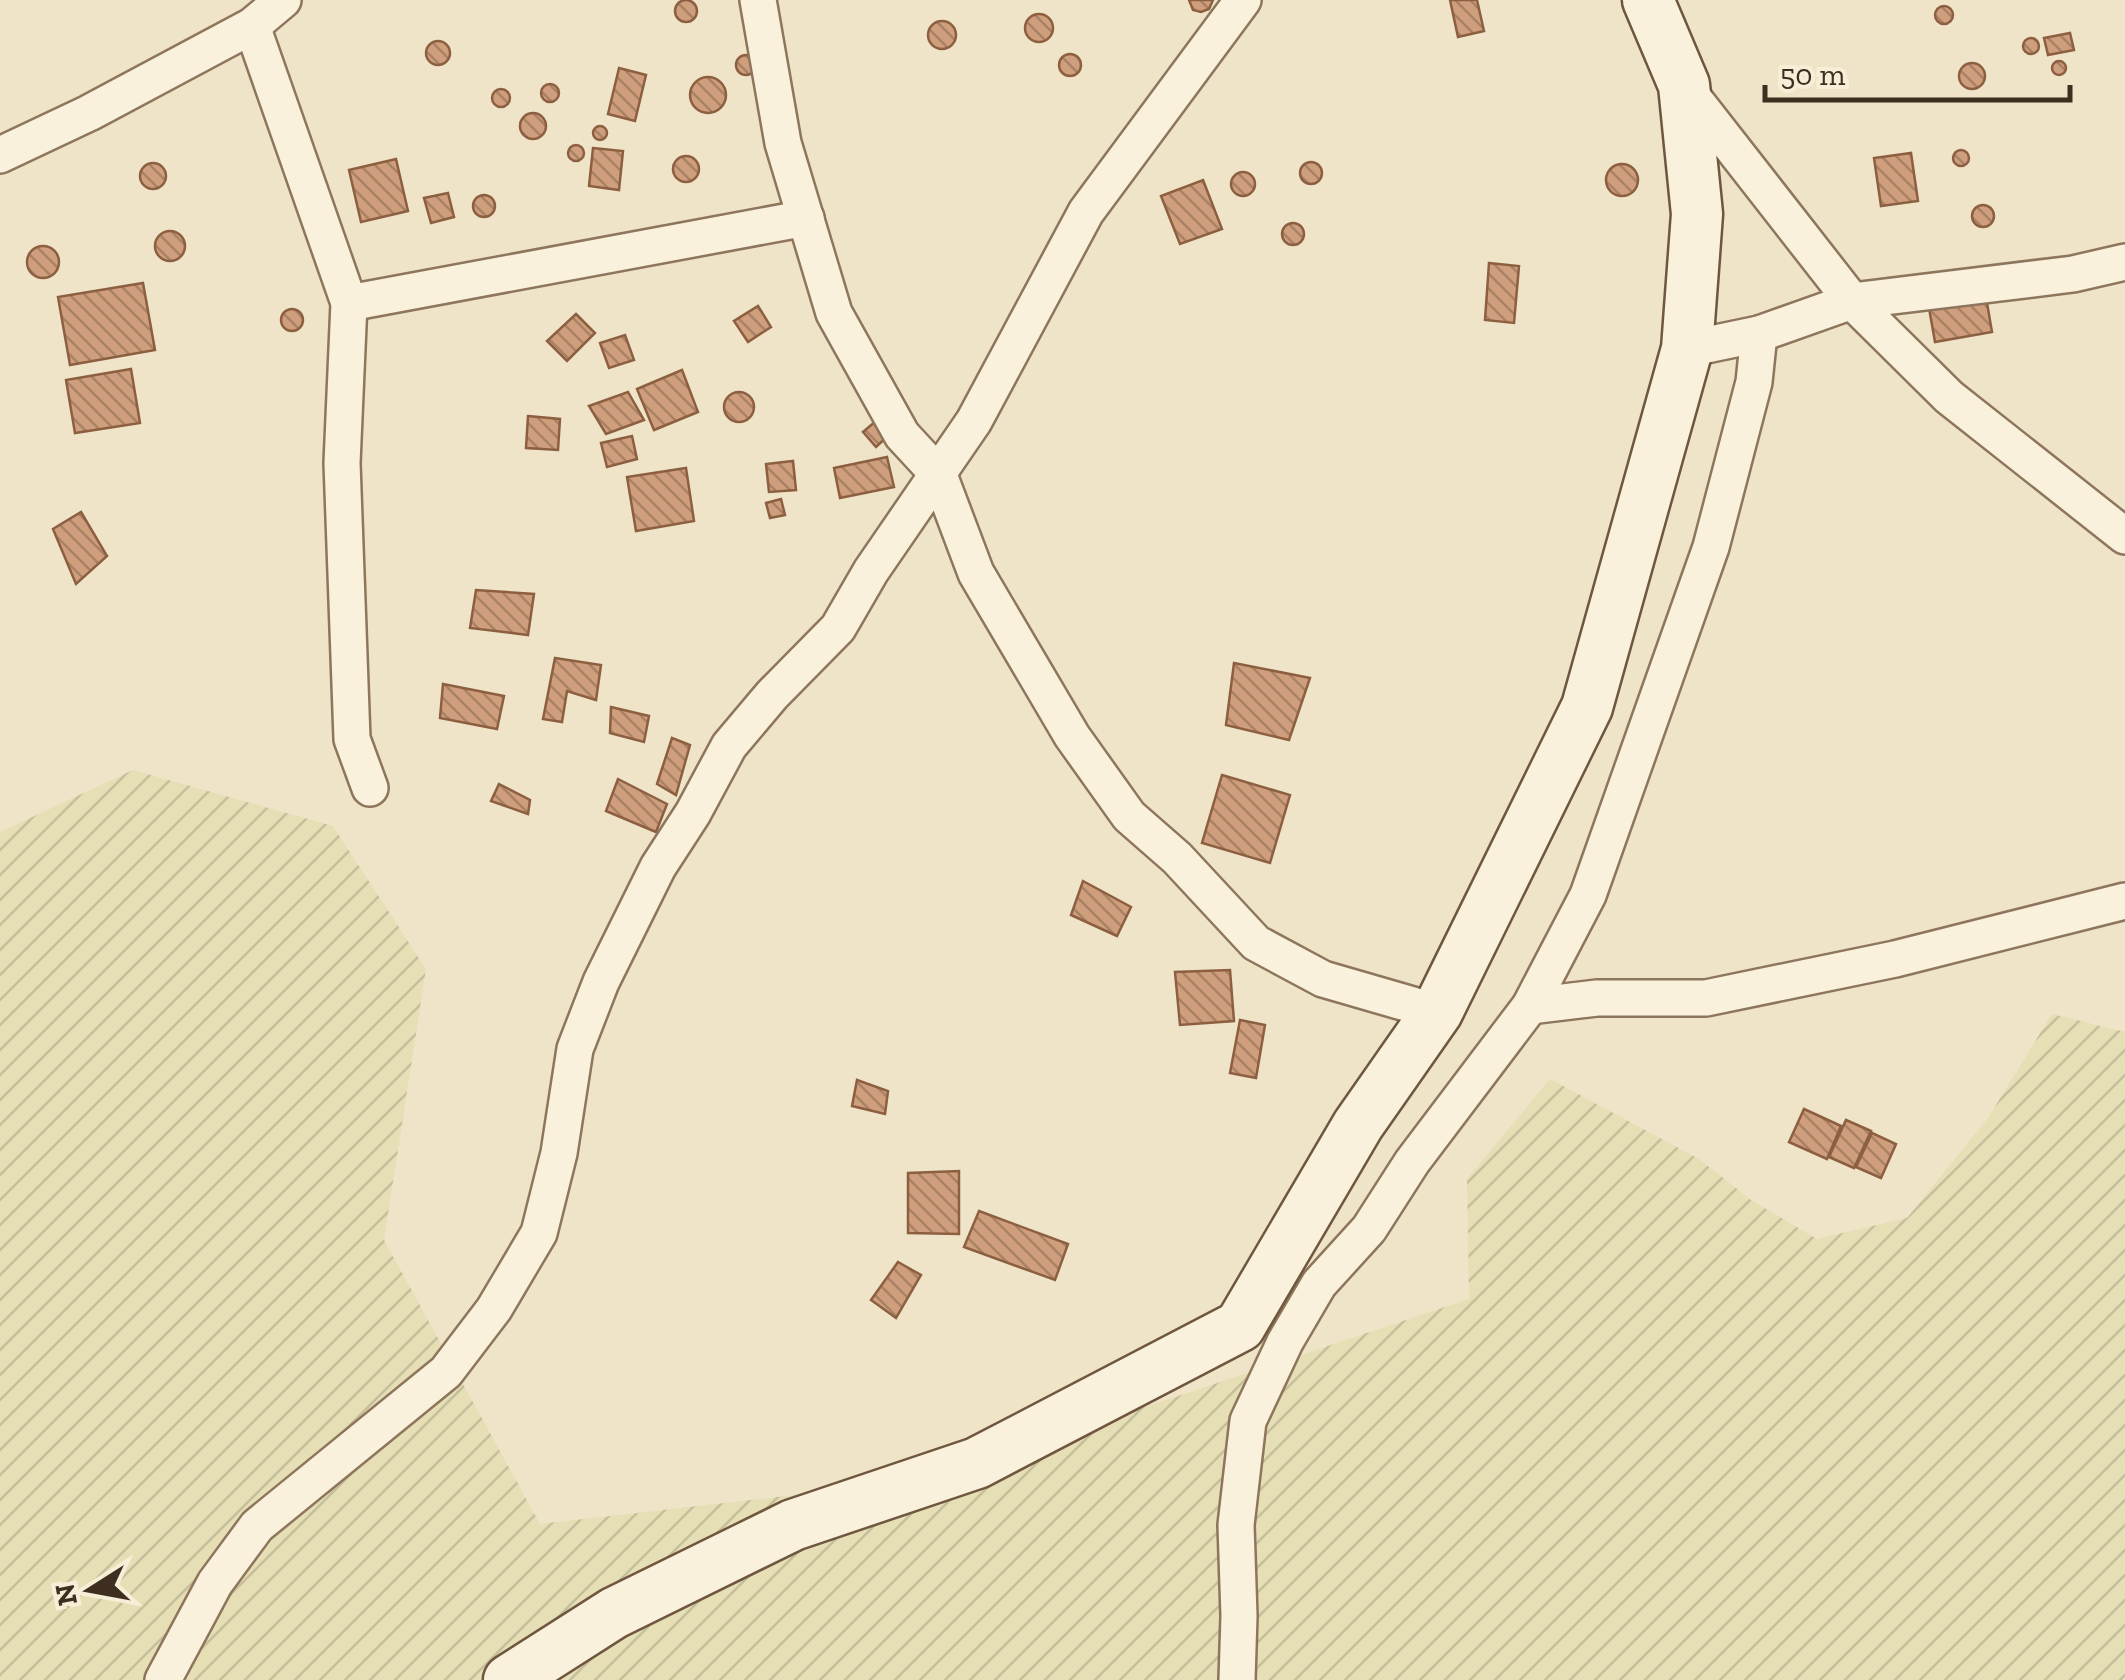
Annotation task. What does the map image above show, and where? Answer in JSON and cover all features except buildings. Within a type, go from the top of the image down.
[{"type":"main road","points":[[509,1680],[614,1613],[793,1526],[977,1462],[1240,1326],[1358,1125],[1437,1012],[1587,707],[1687,349],[1697,214],[1684,85],[1648,0]]},
{"type":"street","points":[[0,155],[89,113],[252,26],[283,0]]},
{"type":"street","points":[[758,0],[783,142],[834,313],[902,434],[939,475],[976,573],[1072,736],[1130,816],[1177,858],[1256,943],[1323,979],[1437,1012]]},
{"type":"street","points":[[163,1680],[215,1583],[257,1526],[446,1372],[494,1310],[539,1233],[559,1153],[575,1049],[601,982],[641,898],[729,746],[772,695],[838,628],[871,570],[939,475],[983,404],[1086,212],[1243,0]]},
{"type":"street","points":[[252,26],[349,303],[342,463],[352,739],[370,788]]},
{"type":"street","points":[[1684,85],[1852,301],[1948,397],[2125,536]]},
{"type":"street","points":[[349,303],[806,218]]},
{"type":"street","points":[[1687,349],[1759,334],[1852,301],[2072,274],[2125,262]]},
{"type":"street","points":[[1236,1680],[1236,1525],[1248,1421],[1285,1342],[1319,1284],[1369,1229],[1412,1162],[1530,1006],[1588,894],[1711,548],[1754,382],[1759,334]]},
{"type":"street","points":[[1530,1006],[1597,998],[1706,998],[1894,959],[2125,901]]},
{"type":"shaded area","points":[[133,770],[333,826],[426,969],[384,1240],[540,1524],[926,1480],[1469,1299],[1467,1179],[1550,1079],[1699,1159],[1751,1200],[1817,1239],[1907,1218],[1988,1118],[2052,1014],[2125,1032],[2125,1680],[0,1680],[0,832]]}]
